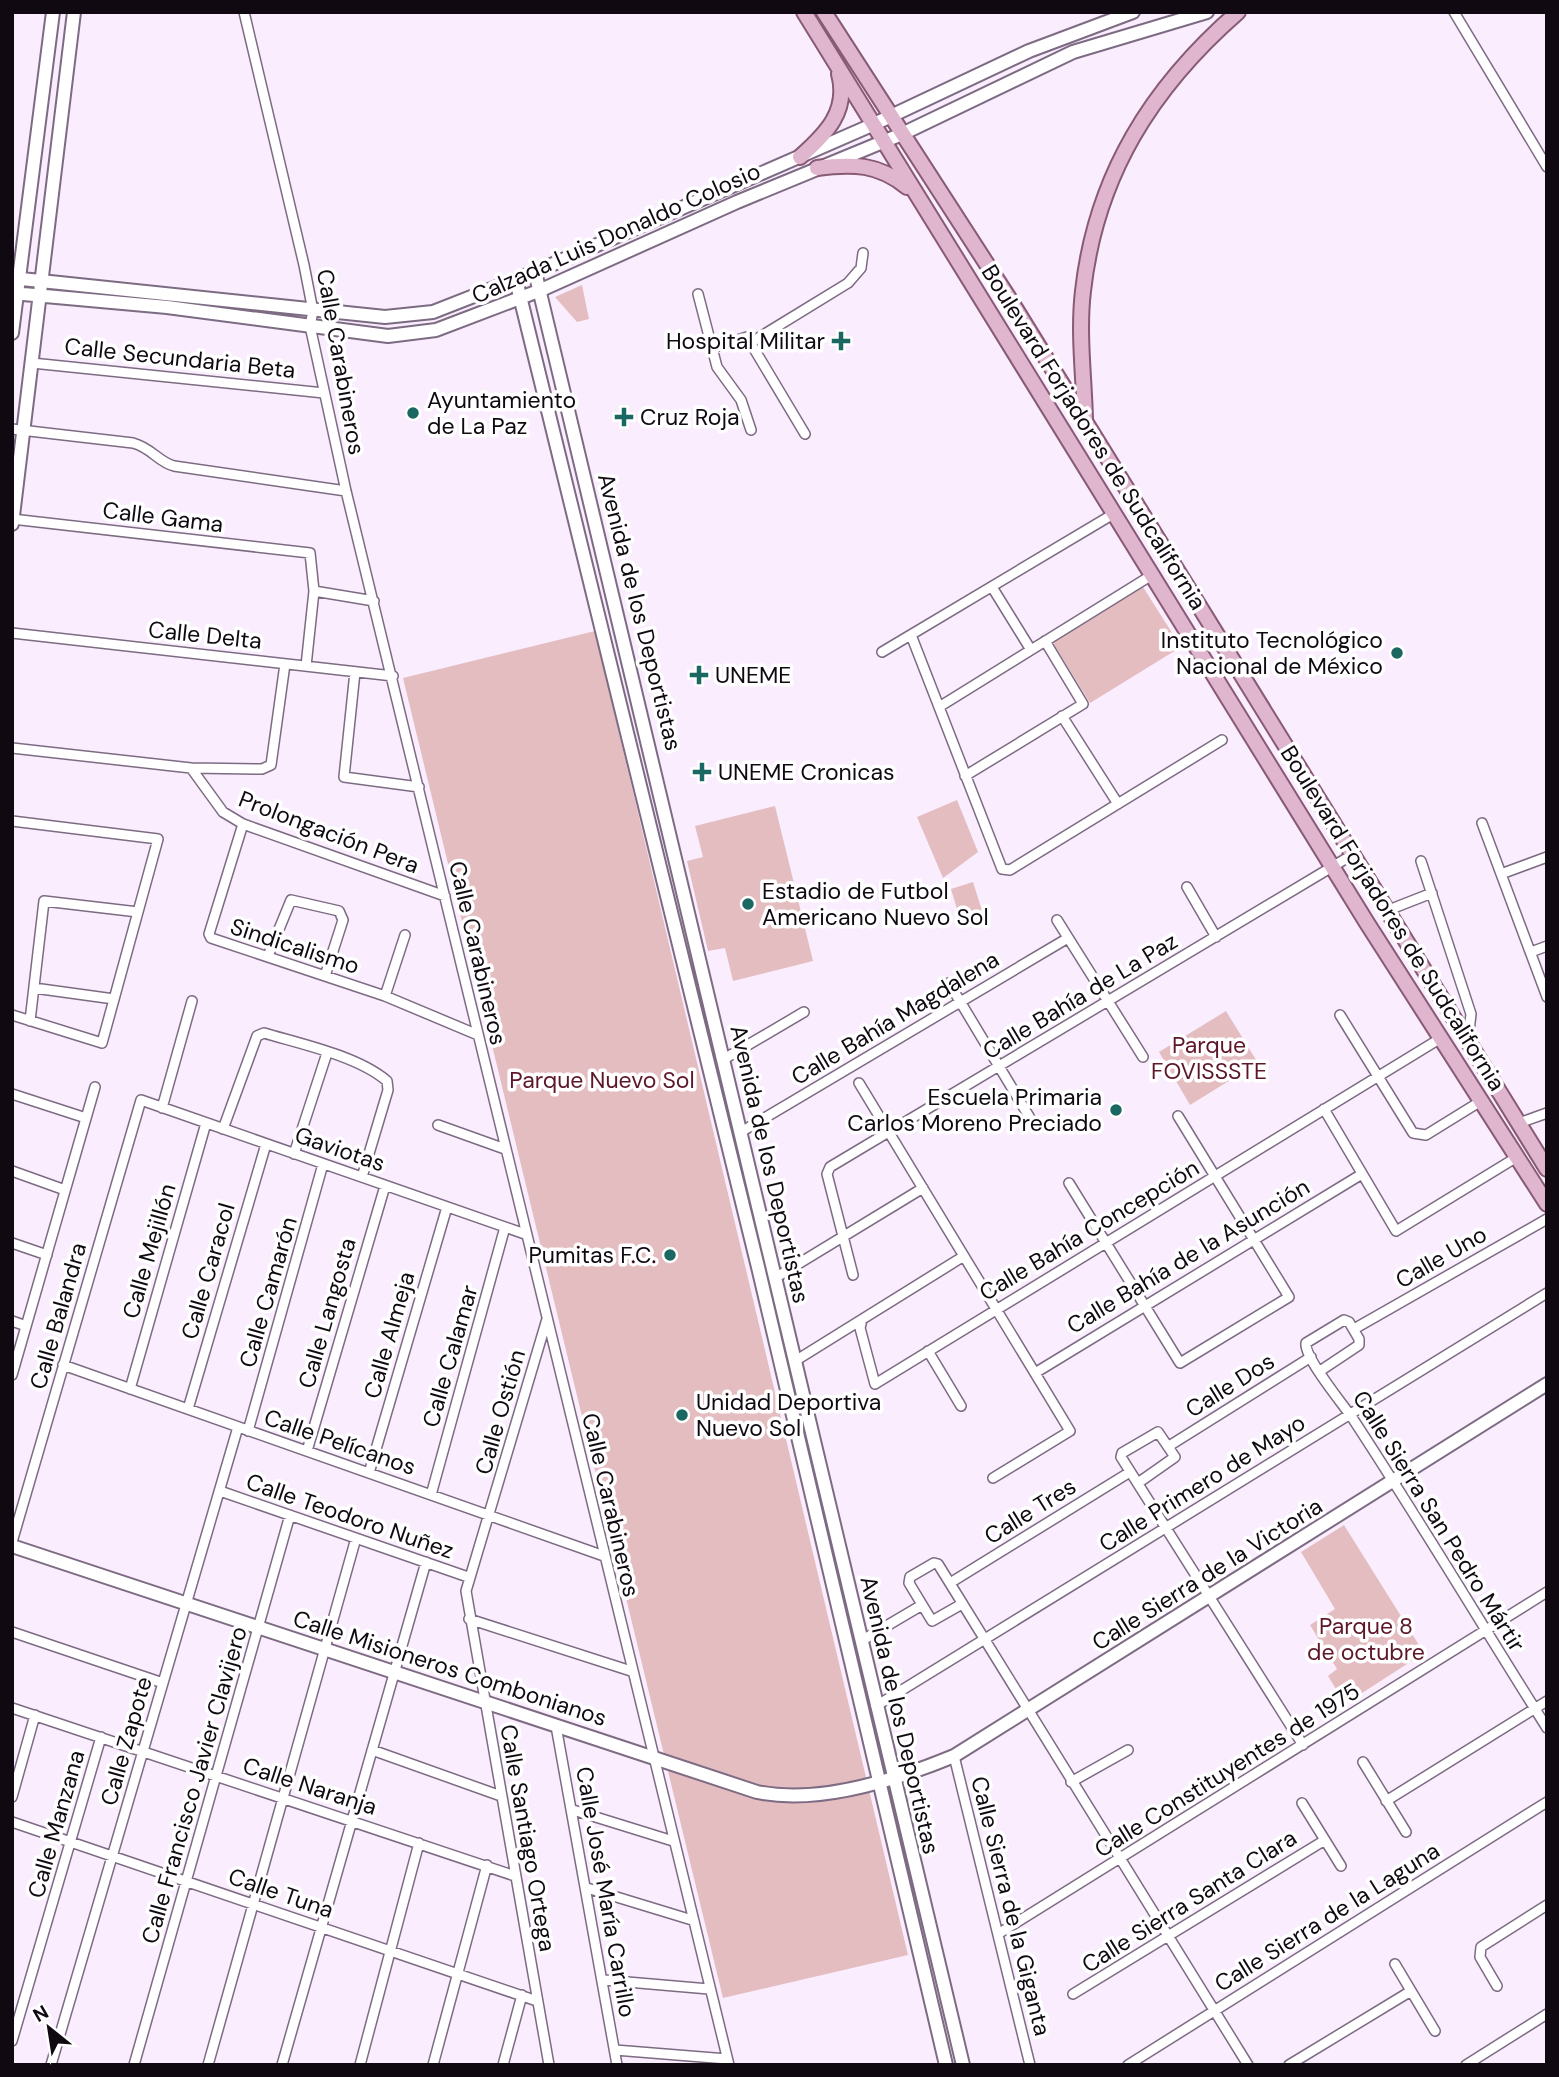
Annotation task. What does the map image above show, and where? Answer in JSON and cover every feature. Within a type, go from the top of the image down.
[{"type":"main road","name":"Boulevard Forjadores de Sudcalifornia","points":[[804,12],[881,142],[991,311],[1333,866],[1547,1204]]},
{"type":"main road","name":"Boulevard Forjadores de Sudcalifornia","points":[[824,12],[1010,300],[1547,1168]]},
{"type":"main road","points":[[1085,421],[1083,293],[1094,231],[1110,184],[1134,131],[1149,107],[1201,45],[1238,12]]},
{"type":"main road","points":[[800,157],[835,121],[841,105],[842,85],[836,63]]},
{"type":"main road","points":[[817,168],[846,163],[867,166],[894,177],[915,194]]},
{"type":"main road","points":[[991,311],[1010,300]]},
{"type":"main road","points":[[1127,532],[1146,521]]},
{"type":"street","points":[[12,333],[16,278],[33,179],[53,12]]},
{"type":"street","points":[[12,520],[17,430],[32,363],[41,297],[74,12]]},
{"type":"street","name":"Calle Carabineros","points":[[244,12],[313,310],[310,326],[346,491],[728,2062]]},
{"type":"street","name":"Calzada Luis Donaldo Colosio","points":[[16,278],[385,317],[412,316],[444,308],[536,272],[872,125],[1028,51],[1133,12]]},
{"type":"street","name":"Calzada Luis Donaldo Colosio","points":[[16,293],[167,307],[388,336],[411,335],[464,322],[541,290],[737,202],[902,134],[1073,52],[1207,12]]},
{"type":"street","points":[[1454,12],[1546,165]]},
{"type":"street","points":[[33,179],[54,182]]},
{"type":"street","points":[[737,202],[750,189],[749,179]]},
{"type":"street","points":[[750,343],[848,283],[861,268],[863,253]]},
{"type":"street","name":"Avenida de los Deportistas","points":[[536,272],[665,806],[892,1776],[963,2065]]},
{"type":"street","name":"Avenida de los Deportistas","points":[[516,280],[645,812],[693,997],[946,2065]]},
{"type":"street","points":[[698,294],[717,367],[741,400],[751,430]]},
{"type":"street","points":[[712,348],[747,337],[805,434]]},
{"type":"street","name":"Calle Secundaria Beta","points":[[32,363],[324,393]]},
{"type":"street","points":[[548,409],[568,405]]},
{"type":"street","points":[[17,430],[133,443],[148,447],[166,464],[174,467],[346,491]]},
{"type":"street","points":[[560,457],[579,452]]},
{"type":"street","points":[[574,518],[594,513]]},
{"type":"street","points":[[882,652],[1115,513]]},
{"type":"street","name":"Calle Gama","points":[[12,520],[310,553],[314,591]]},
{"type":"street","points":[[584,560],[605,556]]},
{"type":"street","points":[[939,707],[1152,575]]},
{"type":"street","points":[[992,587],[1031,650]]},
{"type":"street","points":[[306,666],[314,591],[374,601]]},
{"type":"street","points":[[599,619],[618,614]]},
{"type":"street","name":"Calle Delta","points":[[12,633],[393,676]]},
{"type":"street","points":[[911,635],[1002,869],[1010,870],[1222,740]]},
{"type":"street","points":[[965,776],[1083,704],[1045,641]]},
{"type":"street","points":[[12,748],[191,768],[268,768],[271,765],[285,664]]},
{"type":"street","points":[[355,672],[344,777],[419,787]]},
{"type":"street","points":[[1062,716],[1118,804]]},
{"type":"street","name":"Prolongación Pera","points":[[191,768],[223,812],[243,824],[445,896]]},
{"type":"street","points":[[645,812],[665,806]]},
{"type":"street","points":[[12,821],[158,839],[102,1043],[12,1015]]},
{"type":"street","points":[[1482,823],[1547,997]]},
{"type":"street","name":"Sindicalismo","points":[[243,824],[209,936],[385,996],[478,1035]]},
{"type":"street","name":"Calle Bahía de La Paz","points":[[843,1237],[828,1170],[1352,855]]},
{"type":"street","points":[[1501,874],[1547,856]]},
{"type":"street","points":[[1421,861],[1471,1014],[1468,1042]]},
{"type":"street","points":[[1187,887],[1216,937]]},
{"type":"street","points":[[1386,911],[1432,893]]},
{"type":"street","points":[[268,956],[290,900],[339,911],[343,920],[325,976]]},
{"type":"street","points":[[30,1021],[44,901],[138,912]]},
{"type":"street","points":[[1057,920],[1143,1058]]},
{"type":"street","points":[[385,996],[405,934]]},
{"type":"street","name":"Calle Bahía Magdalena","points":[[741,1132],[1068,938]]},
{"type":"street","points":[[1531,952],[1547,946]]},
{"type":"street","points":[[949,983],[1033,1123]]},
{"type":"street","points":[[34,988],[114,999]]},
{"type":"street","points":[[693,997],[708,993]]},
{"type":"street","points":[[162,1108],[192,1001]]},
{"type":"street","points":[[724,1059],[804,1012]]},
{"type":"street","points":[[1340,1016],[1413,1133],[1426,1135],[1480,1101]]},
{"type":"street","points":[[223,1129],[257,1035],[264,1033],[327,1053],[379,1075],[387,1082],[388,1090],[362,1177]]},
{"type":"street","name":"Calle Bahía Concepción","points":[[863,1320],[859,1324],[874,1384],[1441,1038]]},
{"type":"street","points":[[294,1154],[327,1053]]},
{"type":"street","points":[[859,1083],[1070,1431],[993,1478]]},
{"type":"street","points":[[12,1375],[95,1087]]},
{"type":"street","points":[[12,1094],[86,1118]]},
{"type":"street","name":"Gaviotas","points":[[141,1100],[525,1234]]},
{"type":"street","name":"Calle Balandra","points":[[12,1544],[141,1100]]},
{"type":"street","points":[[1324,1109],[1396,1231],[1517,1157]]},
{"type":"street","points":[[1519,1123],[1547,1113]]},
{"type":"street","points":[[1069,1183],[1180,1363],[1289,1297],[1178,1116]]},
{"type":"street","name":"Calle Mejillón","points":[[130,1389],[206,1123]]},
{"type":"street","points":[[438,1125],[506,1149]]},
{"type":"street","name":"Calle Caracol","points":[[188,1409],[266,1144]]},
{"type":"street","name":"Calle Camarón","points":[[248,1431],[324,1164]]},
{"type":"street","points":[[13,1172],[65,1190]]},
{"type":"street","name":"Calle Bahía de la Asunción","points":[[1035,1373],[1362,1174]]},
{"type":"street","name":"Calle Langosta","points":[[307,1451],[385,1186]]},
{"type":"street","points":[[775,1278],[923,1188]]},
{"type":"street","name":"Calle Almeja","points":[[369,1473],[447,1207]]},
{"type":"street","name":"Calle Uno","points":[[1354,1329],[1547,1219]]},
{"type":"street","name":"Calle Calamar","points":[[431,1495],[505,1227]]},
{"type":"street","points":[[843,1237],[853,1276]]},
{"type":"street","points":[[12,1243],[47,1255]]},
{"type":"street","points":[[795,1361],[964,1256]]},
{"type":"street","name":"Calle Primero de Mayo","points":[[876,1706],[1547,1293]]},
{"type":"street","name":"Calle Ostión","points":[[468,1577],[490,1516],[547,1320]]},
{"type":"street","points":[[12,1321],[26,1326]]},
{"type":"street","points":[[1311,1357],[1306,1343],[1344,1321],[1354,1329],[1359,1345],[1320,1371]]},
{"type":"street","points":[[928,1351],[961,1406]]},
{"type":"street","name":"Calle Sierra San Pedro Mártir","points":[[1311,1357],[1394,1482],[1547,1728]]},
{"type":"street","name":"Calle Dos","points":[[1169,1446],[1311,1357]]},
{"type":"street","name":"Calle Pelícanos","points":[[63,1365],[604,1556]]},
{"type":"street","name":"Calle Sierra de la Victoria","points":[[879,1780],[954,1756],[1547,1384]]},
{"type":"street","points":[[788,1393],[802,1391]]},
{"type":"street","name":"Calle Zapote","points":[[51,2065],[238,1427]]},
{"type":"street","points":[[1138,1483],[1174,1459],[1169,1446],[1158,1432],[1122,1453],[1130,1472],[1303,1745]]},
{"type":"street","name":"Calle Tres","points":[[950,1583],[1130,1472]]},
{"type":"street","name":"Calle Teodoro Nuñez","points":[[220,1491],[468,1577]]},
{"type":"street","name":"Calle Francisco Javier Clavijero","points":[[134,2065],[290,1515]]},
{"type":"street","points":[[208,2065],[356,1538]]},
{"type":"street","name":"Calle Misioneros Combonianos","points":[[12,1544],[484,1703],[778,1797],[803,1797],[879,1780]]},
{"type":"street","points":[[282,2065],[426,1562]]},
{"type":"street","points":[[962,1604],[932,1620],[909,1577],[936,1562],[1248,2065]]},
{"type":"street","name":"Calle Santiago Ortega","points":[[468,1577],[466,1591],[469,1619],[548,2065]]},
{"type":"street","name":"Calle Constituyentes de 1975","points":[[998,1934],[1547,1592]]},
{"type":"street","points":[[861,1641],[922,1605]]},
{"type":"street","points":[[469,1619],[631,1671]]},
{"type":"street","points":[[12,1632],[163,1683]]},
{"type":"street","points":[[1386,1801],[1547,1701]]},
{"type":"street","name":"Calle Naranja","points":[[12,1708],[515,1876]]},
{"type":"street","points":[[12,1797],[35,1715]]},
{"type":"street","name":"Calle José María Carrillo","points":[[556,1726],[604,1980],[617,2065]]},
{"type":"street","name":"Calle Manzana","points":[[12,2041],[101,1737]]},
{"type":"street","points":[[1071,1782],[1128,1749]]},
{"type":"street","points":[[372,1750],[501,1796]]},
{"type":"street","name":"Calle Sierra de la Giganta","points":[[954,1756],[1030,2065]]},
{"type":"street","points":[[1363,1762],[1406,1832]]},
{"type":"street","name":"Calle Sierra de la Laguna","points":[[1128,2065],[1547,1802]]},
{"type":"street","name":"Calle Sierra Santa Clara","points":[[1302,1803],[1341,1866]]},
{"type":"street","points":[[573,1810],[673,1841]]},
{"type":"street","name":"Calle Tuna","points":[[12,1822],[537,2001]]},
{"type":"street","name":"Calle Sierra Santa Clara","points":[[1073,1994],[1325,1840]]},
{"type":"street","points":[[360,2065],[419,1843]]},
{"type":"street","points":[[433,2065],[487,1865]]},
{"type":"street","points":[[587,1888],[692,1920]]},
{"type":"street","points":[[1497,1986],[1480,1957],[1481,1947],[1547,1905]]},
{"type":"street","points":[[1395,1964],[1435,2031]]},
{"type":"street","points":[[925,1978],[940,1974]]},
{"type":"street","points":[[604,1980],[709,1989]]},
{"type":"street","points":[[1289,2065],[1411,1991]]},
{"type":"street","points":[[503,2065],[522,1995]]},
{"type":"street","points":[[1466,2065],[1547,2014]]},
{"type":"street","points":[[615,2050],[728,2062]]},
{"type":"green space","points":[[582,285],[589,319],[577,322],[555,297]]},
{"type":"green space","points":[[1143,587],[1181,647],[1090,703],[1053,643]]},
{"type":"green space","name":"Unidad Deportiva Nuevo Sol","points":[[595,631],[908,1955],[723,1998],[403,678]]},
{"type":"green space","points":[[957,800],[978,852],[943,878],[917,817]]},
{"type":"green space","name":"Estadio de Futbol Americano Nuevo Sol","points":[[775,806],[813,961],[733,981],[725,948],[708,951],[687,861],[703,857],[695,826]]},
{"type":"green space","points":[[973,882],[985,920],[962,926],[951,889]]},
{"type":"green space","name":"Parque FOVISSSTE","points":[[1226,1011],[1258,1063],[1190,1105],[1159,1052]]},
{"type":"green space","name":"Parque 8 de octubre","points":[[1344,1525],[1424,1653],[1345,1704],[1328,1676],[1337,1669],[1310,1625],[1335,1609],[1301,1552]]},
{"type":"place","name":"Hospital Militar","points":[[841,341]]},
{"type":"place","name":"Ayuntamiento de La Paz","points":[[413,413]]},
{"type":"place","name":"Cruz Roja","points":[[624,417]]},
{"type":"place","name":"Instituto Tecnológico Nacional de México","points":[[1397,653]]},
{"type":"place","name":"UNEME","points":[[699,675]]},
{"type":"place","name":"UNEME Cronicas","points":[[702,772]]},
{"type":"place","name":"Estadio de Futbol Americano Nuevo Sol","points":[[748,904]]},
{"type":"place","name":"Escuela Primaria Carlos Moreno Preciado","points":[[1116,1110]]},
{"type":"place","name":"Pumitas F.C.","points":[[670,1255]]},
{"type":"place","name":"Unidad Deportiva Nuevo Sol","points":[[682,1415]]},
{"type":"park label","name":"Parque Nuevo Sol","points":[[602,1080]]}]
